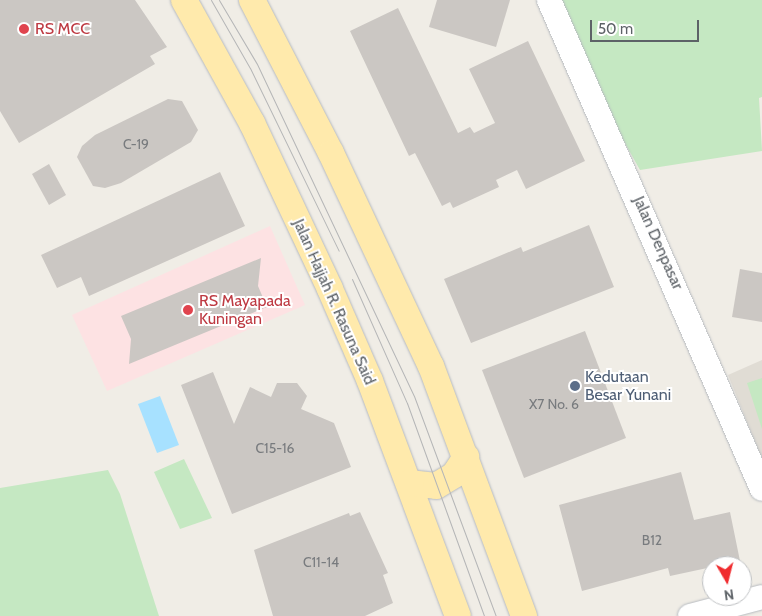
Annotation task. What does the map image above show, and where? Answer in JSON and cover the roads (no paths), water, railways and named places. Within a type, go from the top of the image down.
[{"type":"main road","name":"Jalan Hajjah R. Rasuna Said","points":[[184,0],[252,123],[330,289],[410,484],[458,616]]},
{"type":"main road","points":[[252,0],[385,267],[431,366],[524,616]]},
{"type":"main road","points":[[410,484],[436,486],[454,475],[466,457]]},
{"type":"street","name":"Jalan Denpasar","points":[[549,0],[762,489]]},
{"type":"street","points":[[690,616],[762,597]]},
{"type":"water","points":[[160,396],[179,445],[157,453],[138,404]]},
{"type":"tram line","points":[[211,0],[250,68],[339,251]]},
{"type":"tram line","points":[[219,0],[257,64],[414,396],[496,616]]},
{"type":"tram line","points":[[352,279],[407,403],[484,616]]},
{"type":"place","name":"RS MCC","points":[[24,29]]},
{"type":"place","name":"RS Mayapada Kuningan","points":[[188,310]]},
{"type":"place","name":"Kedutaan Besar Yunani","points":[[575,386]]}]
